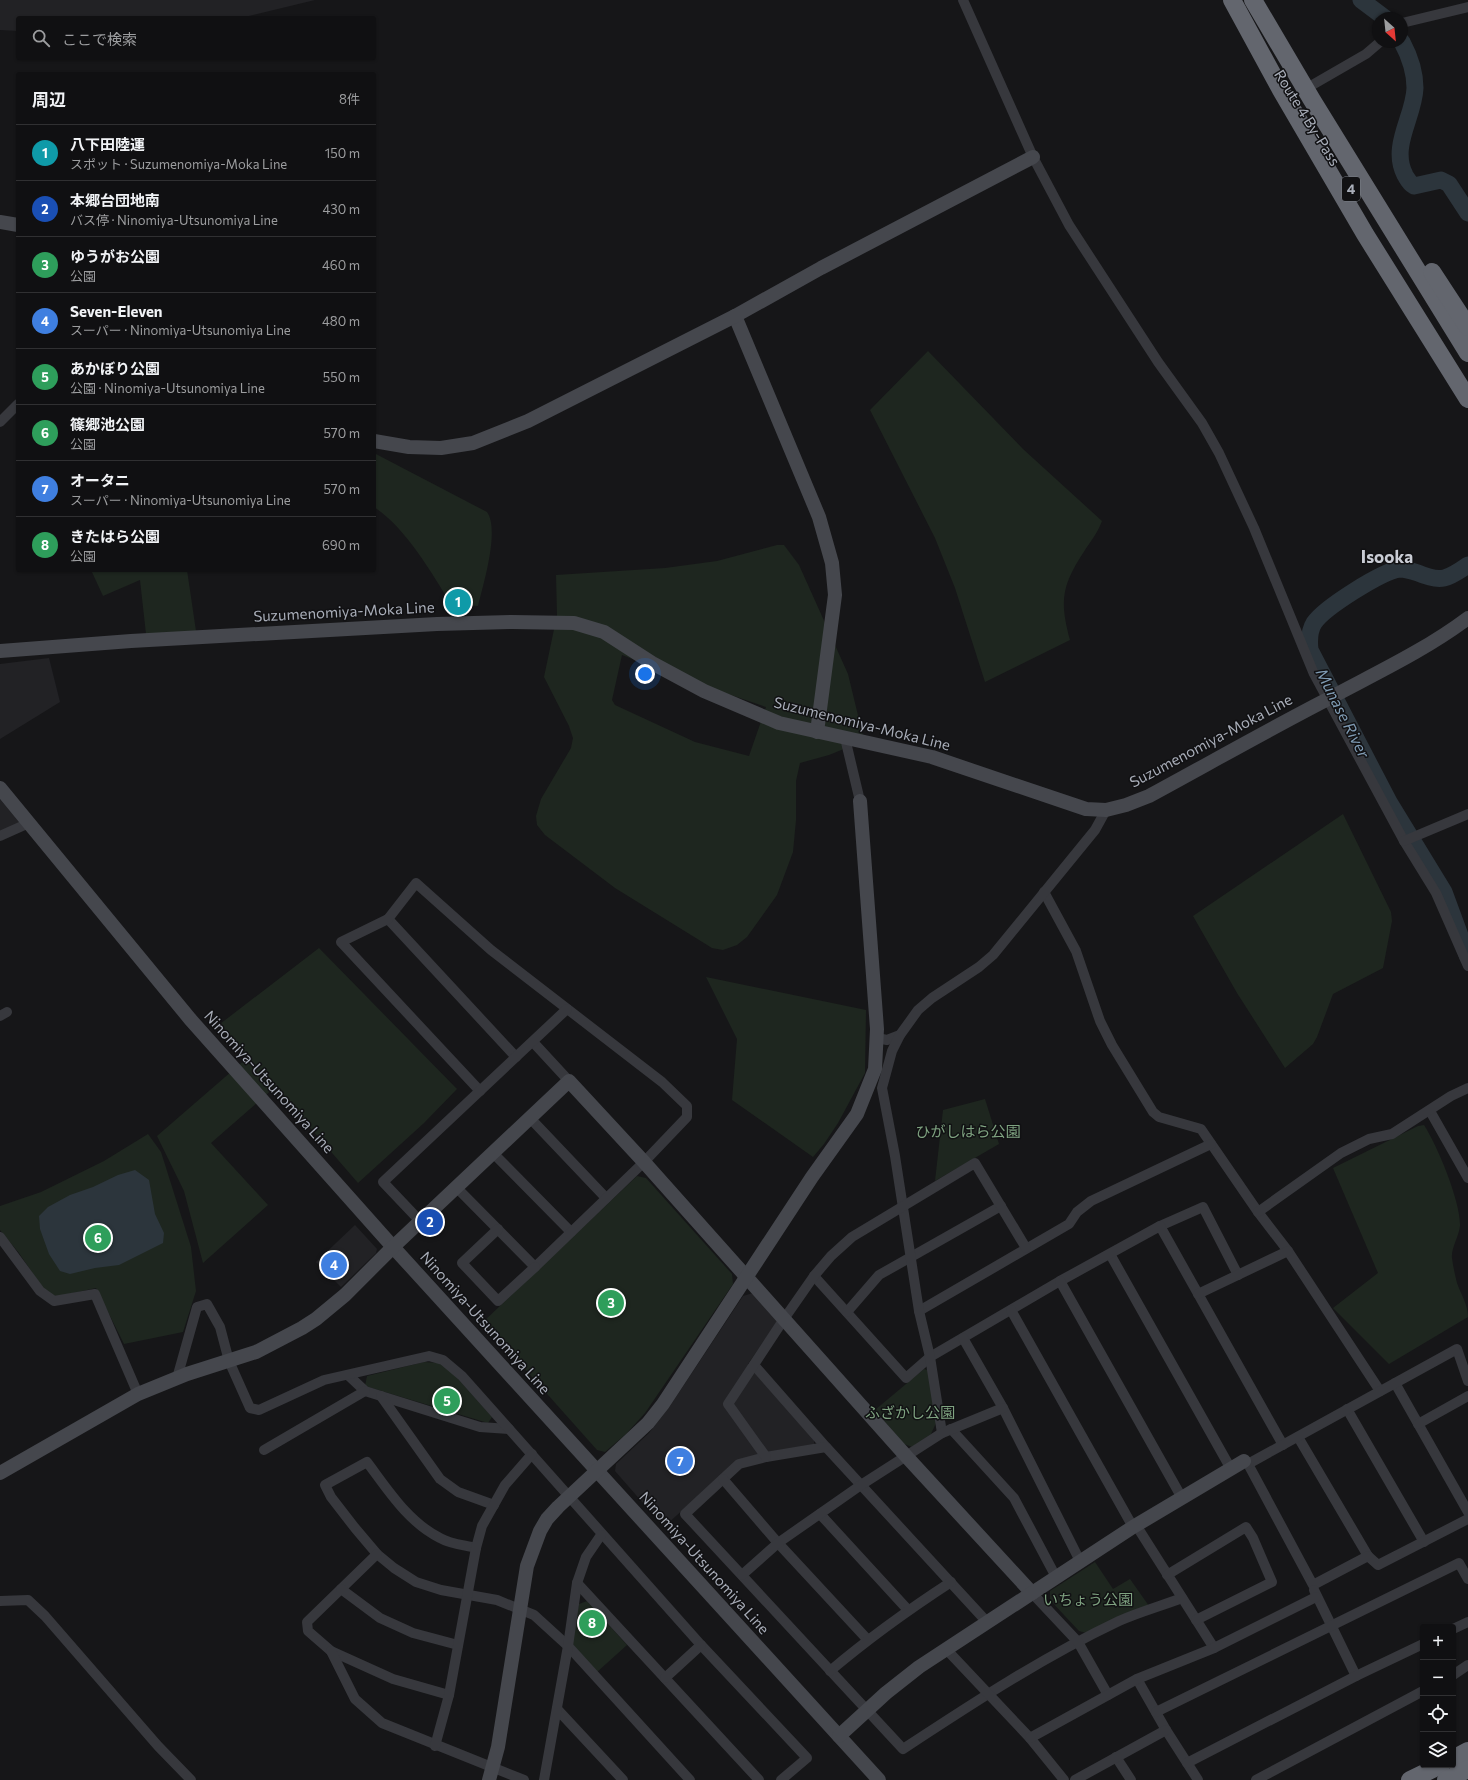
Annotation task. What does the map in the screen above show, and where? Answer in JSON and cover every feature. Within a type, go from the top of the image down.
[{"type":"highway","name":"Route 4 By-Pass","points":[[1232,0],[1468,380]]},
{"type":"highway","points":[[1232,0],[1281,90],[1361,227],[1468,400]]},
{"type":"highway","name":"Route 4 By-Pass","points":[[1254,0],[1312,100],[1468,353]]},
{"type":"highway","points":[[1254,0],[1314,84],[1468,328]]},
{"type":"highway","points":[[1456,1757],[1468,1751]]},
{"type":"highway","points":[[1410,1780],[1435,1768]]},
{"type":"highway","points":[[1446,1780],[1468,1769]]},
{"type":"street","points":[[963,0],[1033,157],[1069,225],[1158,362],[1202,423],[1219,453],[1254,528],[1314,674],[1326,699],[1404,841],[1436,893],[1468,966]]},
{"type":"street","points":[[1408,22],[1468,8]]},
{"type":"street","points":[[1314,84],[1366,54],[1373,48]]},
{"type":"street","points":[[376,441],[409,447],[441,448],[473,443],[528,421],[735,316],[821,268],[1033,157]]},
{"type":"street","points":[[0,222],[16,225]]},
{"type":"street","points":[[735,316],[819,517],[832,563],[834,595],[817,732]]},
{"type":"street","points":[[0,422],[16,406]]},
{"type":"street","name":"Suzumenomiya-Moka Line","points":[[0,651],[131,641],[437,624],[512,622],[574,623],[608,634],[652,663],[704,691],[743,709],[779,723],[932,757],[1086,809],[1106,810],[1126,805],[1149,796],[1326,699],[1433,643],[1468,618]]},
{"type":"street","points":[[491,1773],[527,1566],[540,1531],[547,1519],[648,1423],[663,1404],[747,1278],[812,1176],[857,1114],[875,1069],[877,1029],[860,801],[845,738]]},
{"type":"street","name":"Ninomiya-Utsunomiya Line","points":[[0,788],[190,1019],[393,1247],[879,1780]]},
{"type":"street","points":[[1056,1577],[1014,1498],[946,1431],[919,1310],[903,1205],[882,1088],[892,1051],[900,1035],[918,1010],[932,998],[993,955],[1095,830],[1106,810]]},
{"type":"street","points":[[1404,841],[1468,814]]},
{"type":"street","points":[[0,836],[29,823]]},
{"type":"street","points":[[480,1091],[341,942],[388,918],[416,883],[491,950],[662,1082],[687,1106],[687,1117],[644,1162],[498,1301],[462,1263],[498,1230]]},
{"type":"street","points":[[1044,892],[1076,951],[1100,1021],[1112,1045],[1153,1112],[1159,1117],[1201,1129],[1258,1212],[1288,1251],[1380,1391]]},
{"type":"street","points":[[388,918],[516,1057]]},
{"type":"street","points":[[420,1221],[383,1182],[567,1009]]},
{"type":"street","points":[[877,1038],[887,1040],[900,1035]]},
{"type":"street","points":[[533,1042],[644,1162],[906,1456],[1078,1642],[1108,1695]]},
{"type":"street","points":[[0,1473],[138,1394],[176,1378],[256,1352],[316,1319],[345,1294],[420,1221],[569,1081]]},
{"type":"street","points":[[1258,1212],[1341,1153],[1369,1139],[1392,1134],[1451,1096],[1468,1088]]},
{"type":"street","points":[[1430,1110],[1468,1178]]},
{"type":"street","points":[[530,1118],[606,1198]]},
{"type":"street","points":[[919,1310],[1069,1224],[1077,1212],[1092,1201],[1210,1144]]},
{"type":"street","points":[[493,1153],[571,1232]]},
{"type":"street","points":[[766,1457],[728,1404],[814,1276],[831,1256],[852,1237],[975,1163],[1026,1248]]},
{"type":"street","points":[[456,1188],[535,1267]]},
{"type":"street","points":[[846,1312],[879,1275],[1001,1206]]},
{"type":"street","points":[[814,1276],[906,1378],[930,1357],[1060,1281],[1160,1226],[1203,1207],[1238,1275]]},
{"type":"street","points":[[1160,1226],[1283,1445]]},
{"type":"street","points":[[0,1237],[40,1291],[54,1301],[95,1294],[138,1394]]},
{"type":"street","points":[[1198,1294],[1288,1251]]},
{"type":"street","points":[[1110,1254],[1231,1469]]},
{"type":"street","points":[[1060,1281],[1182,1498]]},
{"type":"street","points":[[176,1378],[197,1307],[207,1304],[220,1327],[229,1361],[250,1408],[259,1410],[324,1380],[429,1356],[442,1360],[462,1376],[570,1496],[601,1534],[700,1645],[807,1758],[780,1780]]},
{"type":"street","points":[[1011,1310],[1135,1526],[1214,1648]]},
{"type":"street","points":[[963,1338],[1003,1408],[1080,1561]]},
{"type":"street","points":[[839,1736],[892,1688],[919,1667],[1135,1526],[1231,1469],[1283,1445],[1457,1349],[1468,1381]]},
{"type":"street","points":[[754,1365],[826,1447],[987,1622]]},
{"type":"street","points":[[348,1375],[365,1391],[480,1427],[509,1430]]},
{"type":"street","points":[[1395,1383],[1465,1504],[1468,1512]]},
{"type":"street","points":[[264,1450],[365,1391]]},
{"type":"street","points":[[381,1396],[440,1479],[458,1492],[494,1504]]},
{"type":"street","points":[[1418,1424],[1468,1396]]},
{"type":"street","points":[[742,1575],[778,1543],[861,1485],[906,1456],[946,1431],[1003,1408]]},
{"type":"street","points":[[1348,1409],[1424,1542]]},
{"type":"street","points":[[1298,1437],[1368,1556],[1378,1565],[1468,1520]]},
{"type":"street","points":[[826,1447],[766,1457],[739,1464],[685,1514],[903,1749],[988,1693],[1078,1642],[1121,1620],[1182,1598]]},
{"type":"street","points":[[435,1746],[449,1695],[476,1548],[482,1526],[505,1485],[532,1454]]},
{"type":"street","points":[[476,1548],[441,1539],[419,1525],[398,1503],[367,1462],[325,1485],[331,1497],[378,1554],[394,1568],[416,1582],[441,1590],[497,1600],[534,1616],[568,1646],[690,1780]]},
{"type":"street","points":[[1246,1462],[1313,1585],[1316,1597],[1356,1676]]},
{"type":"street","points":[[723,1479],[778,1543],[867,1639]]},
{"type":"street","points":[[820,1514],[908,1610]]},
{"type":"street","points":[[1167,1575],[1246,1527],[1253,1538],[1272,1582],[1196,1620]]},
{"type":"street","points":[[544,1780],[568,1646],[577,1583],[586,1557],[601,1534]]},
{"type":"street","points":[[378,1554],[307,1622],[308,1631],[331,1651],[392,1679],[449,1695]]},
{"type":"street","points":[[1313,1585],[1368,1556]]},
{"type":"street","points":[[1156,1712],[1459,1563],[1468,1579]]},
{"type":"street","points":[[830,1671],[867,1639],[951,1582]]},
{"type":"street","points":[[577,1583],[759,1780]]},
{"type":"street","points":[[341,1589],[380,1618],[413,1634],[458,1645]]},
{"type":"street","points":[[1030,1738],[1137,1679],[1214,1648],[1316,1597]]},
{"type":"street","points":[[0,1601],[28,1600],[158,1746],[191,1780]]},
{"type":"street","points":[[1456,1628],[1468,1622]]},
{"type":"street","points":[[665,1678],[700,1645]]},
{"type":"street","points":[[1187,1763],[1356,1676],[1420,1645]]},
{"type":"street","points":[[946,1649],[1030,1738],[1064,1780]]},
{"type":"street","points":[[331,1651],[355,1699],[365,1710],[382,1723],[491,1773],[524,1780]]},
{"type":"street","points":[[1456,1673],[1468,1666]]},
{"type":"street","points":[[1137,1679],[1166,1730],[1198,1780]]},
{"type":"street","points":[[1256,1780],[1420,1693]]},
{"type":"street","points":[[557,1709],[623,1780]]},
{"type":"street","points":[[1075,1780],[1166,1730]]},
{"type":"street","points":[[1116,1757],[1131,1780]]},
{"type":"shaded area","points":[[0,0],[315,0],[249,16],[16,16],[16,31],[0,30]]},
{"type":"shaded area","points":[[49,658],[60,702],[0,739],[0,664]]},
{"type":"shaded area","points":[[0,799],[20,823],[0,832]]},
{"type":"shaded area","points":[[135,1170],[149,1180],[155,1214],[164,1233],[163,1243],[119,1265],[95,1268],[70,1274],[60,1271],[49,1254],[40,1229],[39,1216],[48,1207],[70,1195],[93,1187],[118,1175]]},
{"type":"shaded area","points":[[355,1225],[377,1249],[376,1253],[341,1287],[316,1262]]},
{"type":"shaded area","points":[[753,1293],[777,1322],[748,1364],[814,1439],[814,1445],[737,1460],[664,1527],[615,1471],[616,1464],[649,1433],[670,1406],[743,1296]]},
{"type":"green space","points":[[928,351],[1023,449],[1102,521],[1077,562],[1067,583],[1064,614],[1070,640],[985,682],[955,588],[935,538],[870,410]]},
{"type":"green space","points":[[376,454],[487,512],[491,520],[491,544],[478,606],[451,604],[417,551],[386,516],[376,508]]},
{"type":"green space","points":[[777,545],[784,545],[799,565],[848,674],[863,736],[861,742],[829,755],[800,763],[796,781],[796,820],[793,852],[777,895],[747,937],[737,945],[723,950],[712,948],[615,888],[545,835],[537,825],[536,816],[541,799],[571,748],[573,738],[569,726],[544,677],[557,615],[556,575],[665,568],[717,561]],"holes":[[[622,655],[687,680],[766,707],[749,756],[695,742],[615,705],[612,700]]]},
{"type":"green space","points":[[92,572],[187,572],[196,631],[146,634],[140,580],[103,596]]},
{"type":"green space","points":[[1343,814],[1391,912],[1392,921],[1383,968],[1333,994],[1313,1044],[1285,1068],[1237,993],[1193,916]]},
{"type":"green space","points":[[319,948],[457,1089],[424,1123],[358,1183],[275,1087],[211,1143],[268,1205],[203,1263],[184,1191],[157,1136],[247,1058],[220,1024]]},
{"type":"green space","points":[[706,977],[866,1010],[865,1073],[838,1123],[813,1157],[732,1100],[737,1039]]},
{"type":"green space","name":"ひがしはら公園","points":[[985,1099],[999,1144],[935,1181],[943,1110]]},
{"type":"green space","points":[[1424,1125],[1441,1159],[1457,1203],[1460,1226],[1452,1258],[1457,1283],[1466,1304],[1468,1317],[1389,1364],[1333,1308],[1378,1273],[1333,1168],[1418,1126]]},
{"type":"green space","points":[[148,1134],[161,1152],[191,1247],[196,1291],[183,1332],[124,1344],[96,1288],[55,1297],[42,1287],[19,1253],[0,1230],[0,1206],[41,1192],[104,1161]]},
{"type":"green space","points":[[637,1176],[646,1178],[732,1274],[733,1284],[645,1413],[626,1434],[605,1452],[597,1450],[483,1322]]},
{"type":"green space","points":[[424,1362],[439,1363],[451,1371],[492,1417],[488,1423],[365,1386],[367,1376]]},
{"type":"green space","name":"ふざかし公園","points":[[924,1369],[928,1370],[936,1423],[931,1434],[912,1447],[904,1444],[875,1410]]},
{"type":"green space","name":"いちょう公園","points":[[1095,1562],[1113,1589],[1130,1579],[1149,1606],[1086,1633],[1079,1631],[1050,1600],[1050,1591]]},
{"type":"green space","points":[[587,1601],[627,1645],[597,1672],[575,1649],[572,1642],[579,1604]]},
{"type":"waterway","name":"Munase River","points":[[1361,0],[1377,12]]},
{"type":"waterway","name":"Munase River","points":[[1405,48],[1412,64],[1415,88],[1414,99],[1401,142],[1401,164],[1405,175],[1414,186],[1441,180],[1449,184],[1468,213]]},
{"type":"waterway","name":"Munase River","points":[[1468,565],[1455,574],[1439,579],[1404,569],[1392,571],[1380,576],[1354,591],[1320,616],[1312,626],[1310,633],[1310,650],[1389,802],[1444,892],[1468,957]]},
{"type":"place","name":"八下田陸運","points":[[458,602]]},
{"type":"place","name":"本郷台団地南","points":[[430,1222]]},
{"type":"place","name":"篠郷池公園","points":[[98,1238]]},
{"type":"place","name":"Seven-Eleven","points":[[334,1265]]},
{"type":"place","name":"ゆうがお公園","points":[[611,1303]]},
{"type":"place","name":"あかぼり公園","points":[[447,1401]]},
{"type":"place","name":"オータニ","points":[[680,1461]]},
{"type":"place","name":"きたはら公園","points":[[592,1623]]},
{"type":"district","name":"Isooka","points":[[1387,557]]}]
